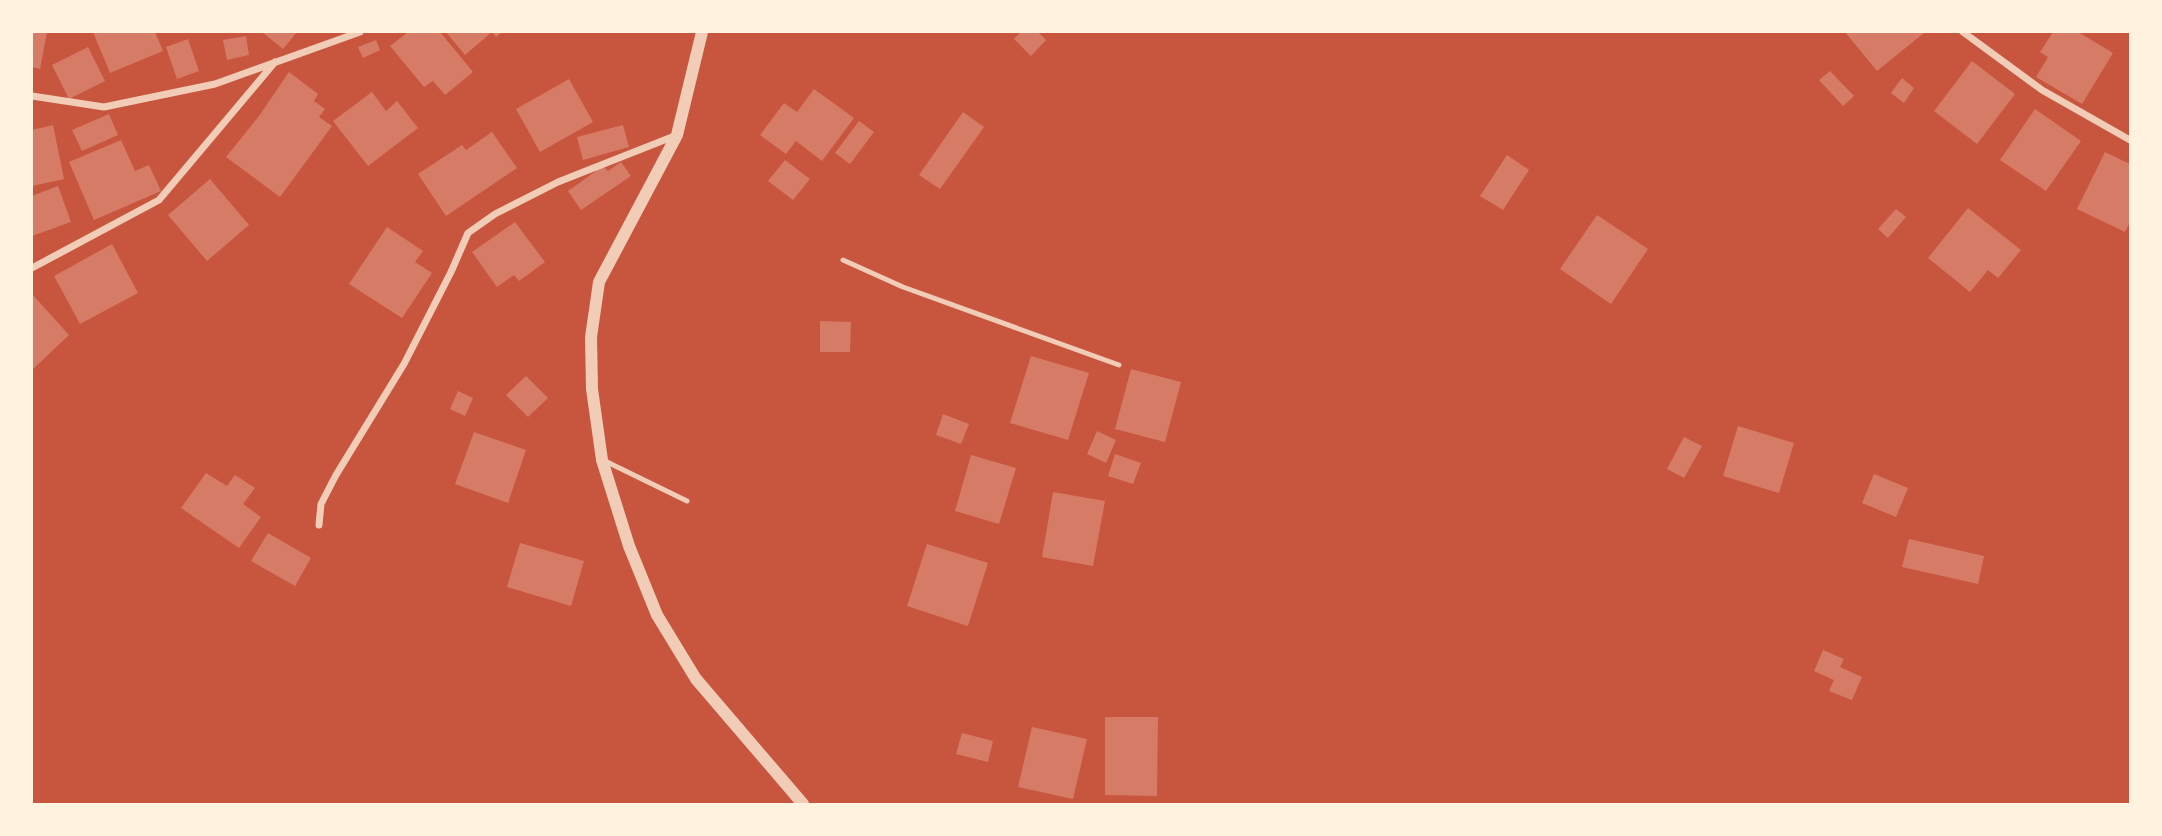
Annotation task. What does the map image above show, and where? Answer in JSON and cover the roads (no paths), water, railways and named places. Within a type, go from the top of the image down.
[{"type":"street","points":[[32,96],[104,107],[215,84],[360,32]]},
{"type":"street","points":[[702,32],[677,135],[599,282],[591,337],[592,389],[602,460],[629,546],[657,615],[696,679],[803,804]]},
{"type":"street","points":[[1964,32],[2042,90],[2130,140]]},
{"type":"street","points":[[32,268],[159,200],[275,62]]},
{"type":"street","points":[[319,525],[321,504],[404,364],[468,233],[495,214],[558,182],[677,135]]},
{"type":"lane","points":[[843,260],[903,287],[1119,365]]},
{"type":"lane","points":[[602,460],[687,501]]}]
